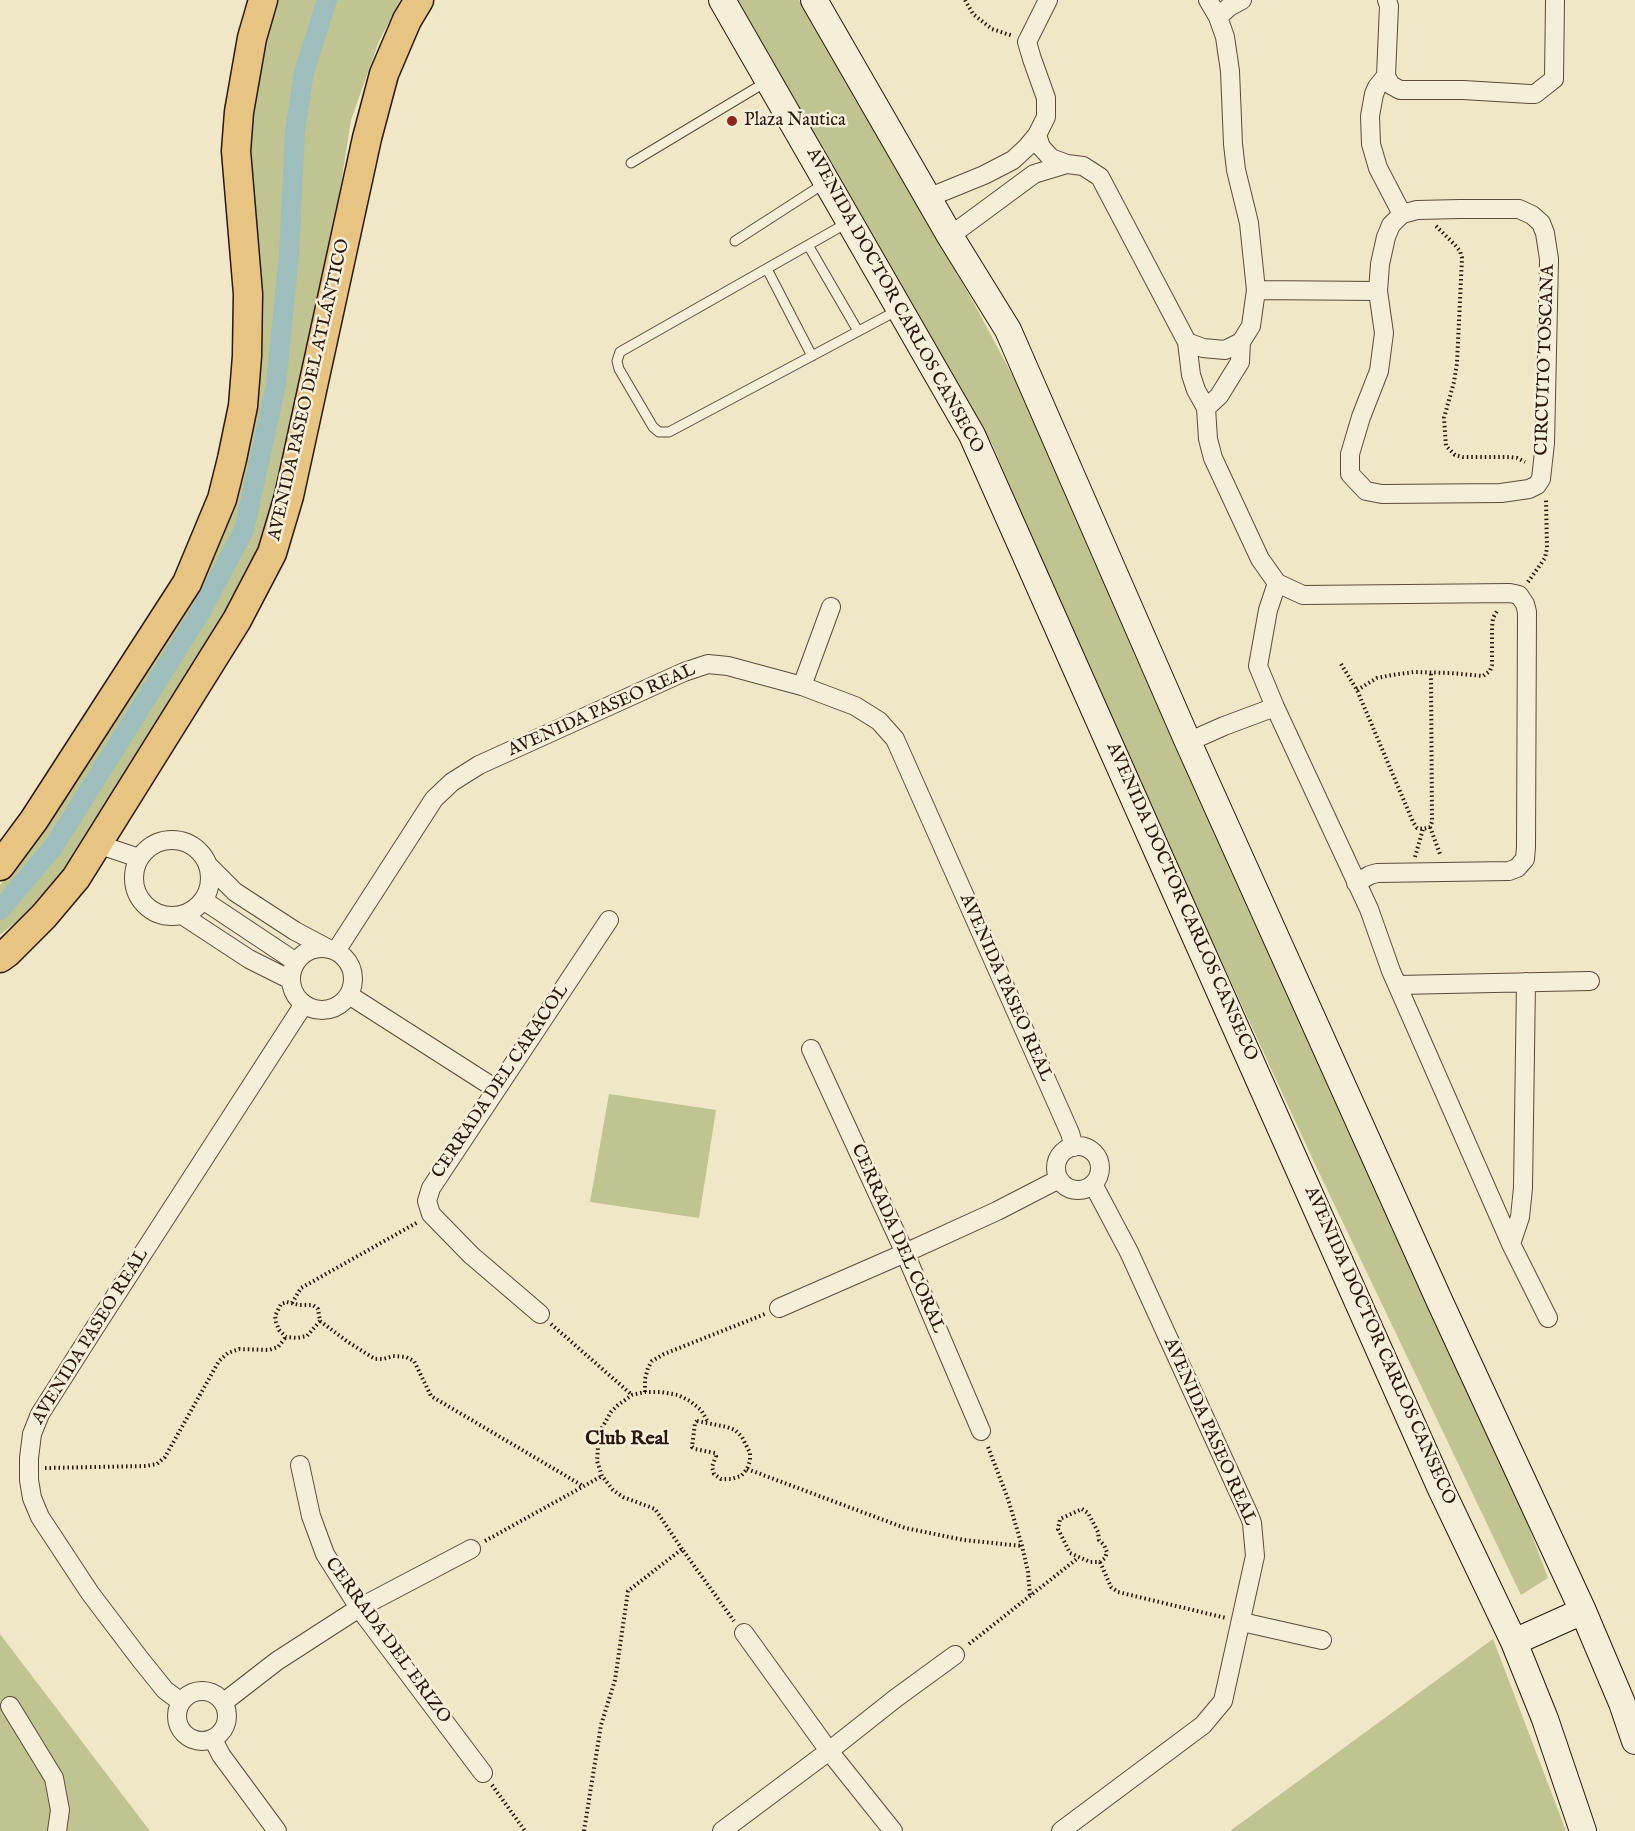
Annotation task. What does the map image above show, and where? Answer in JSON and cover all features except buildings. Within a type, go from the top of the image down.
[{"type":"main road","points":[[0,866],[34,820],[187,583],[222,499],[243,406],[247,356],[248,294],[236,151],[238,112],[252,38],[263,0]]},
{"type":"main road","name":"AVENIDA PASEO DEL ATLÁNTICO","points":[[0,958],[44,916],[76,878],[237,620],[272,554],[289,495],[367,138],[384,74],[407,20],[419,0]]},
{"type":"main road","name":"AVENIDA DOCTOR CARLOS CANSECO","points":[[722,0],[972,435],[1442,1489],[1514,1642],[1545,1719],[1583,1831]]},
{"type":"main road","points":[[814,0],[930,197],[950,236],[1008,330],[1188,742],[1440,1302],[1583,1611],[1622,1703],[1635,1741]]},
{"type":"main road","points":[[1514,1642],[1583,1611]]},
{"type":"street","points":[[930,197],[984,175],[1013,160],[1037,135],[1046,117],[1046,98],[1027,42],[1048,0]]},
{"type":"street","points":[[1206,408],[1219,396],[1240,362],[1241,342],[1251,326],[1256,290],[1249,223],[1236,170],[1230,71],[1225,37],[1218,17],[1208,0]]},
{"type":"street","points":[[1218,17],[1229,7],[1242,0]]},
{"type":"street","points":[[1387,0],[1389,6],[1386,76],[1374,94],[1370,116],[1371,144],[1378,168],[1402,214]]},
{"type":"street","points":[[1386,76],[1391,85],[1400,90],[1463,90],[1535,94],[1554,79],[1555,0]]},
{"type":"street","points":[[1037,135],[1041,147],[1051,158],[1067,164],[1083,166],[1100,177],[1187,342],[1191,375],[1206,408],[1208,439],[1213,458],[1260,559],[1277,584],[1303,595],[1510,593],[1519,595],[1525,603],[1527,612],[1527,847],[1525,859],[1517,868],[1509,871],[1377,873],[1356,883]]},
{"type":"street","points":[[950,236],[1034,174],[1067,164]]},
{"type":"street","name":"CIRCUITO TOSCANA","points":[[1519,209],[1532,215],[1541,223],[1545,232],[1549,259],[1545,443],[1541,479],[1537,484],[1529,489],[1501,493],[1382,494],[1366,491],[1350,474],[1350,454],[1361,417],[1379,371],[1384,333],[1378,291],[1380,264],[1386,237],[1391,225],[1402,214],[1417,210],[1519,209]]},
{"type":"street","points":[[1256,290],[1378,291]]},
{"type":"street","points":[[1187,342],[1203,348],[1225,350],[1241,342]]},
{"type":"street","points":[[1277,584],[1268,610],[1258,666],[1369,909],[1391,971],[1511,1244],[1548,1318]]},
{"type":"street","points":[[802,686],[831,607]]},
{"type":"street","name":"AVENIDA PASEO REAL","points":[[332,950],[434,800],[452,782],[479,765],[684,672],[708,664],[728,666],[802,686],[855,706],[879,721],[895,739],[1065,1122],[1074,1147]]},
{"type":"street","points":[[1188,742],[1275,707]]},
{"type":"street","points":[[208,865],[209,883],[203,900],[194,909],[182,915],[169,916],[156,913],[138,896],[134,883],[134,870],[139,858],[157,842],[182,841],[193,846],[202,854],[208,865],[234,892],[295,931],[332,950],[344,957],[351,965],[353,985],[343,1002],[334,1008],[324,1010],[304,1004],[293,989],[291,980],[296,962],[310,950],[332,950]]},
{"type":"street","points":[[98,844],[139,858]]},
{"type":"street","points":[[203,900],[296,962]]},
{"type":"street","points":[[182,915],[249,959],[291,980]]},
{"type":"street","name":"CERRADA DEL CARACOL","points":[[432,1214],[427,1201],[431,1188],[609,920]]},
{"type":"street","points":[[1398,985],[1590,981]]},
{"type":"street","points":[[1511,1244],[1520,1217],[1523,1188],[1526,982]]},
{"type":"street","points":[[349,994],[496,1089]]},
{"type":"street","name":"AVENIDA PASEO REAL","points":[[181,1702],[165,1690],[90,1593],[40,1517],[32,1498],[29,1480],[32,1434],[40,1414],[304,1004]]},
{"type":"street","name":"CERRADA DEL CORAL","points":[[811,1049],[905,1253],[981,1431]]},
{"type":"street","points":[[1074,1147],[1089,1150],[1099,1162],[1098,1178],[1086,1189],[1078,1190],[1064,1185],[1056,1171],[1056,1163],[1060,1156],[1066,1150],[1074,1147]]},
{"type":"street","points":[[779,1308],[997,1211],[1059,1179]]},
{"type":"street","name":"AVENIDA PASEO REAL","points":[[1061,1831],[1203,1725],[1214,1714],[1223,1701],[1256,1556],[1252,1523],[1133,1263],[1093,1184]]},
{"type":"street","points":[[432,1214],[471,1255],[540,1314]]},
{"type":"street","name":"CERRADA DEL ERIZO","points":[[300,1465],[311,1516],[325,1554],[359,1608],[483,1773]]},
{"type":"street","points":[[224,1702],[277,1661],[359,1608],[471,1549]]},
{"type":"street","points":[[1242,1622],[1322,1640]]},
{"type":"street","points":[[744,1634],[893,1831]]},
{"type":"street","points":[[722,1831],[955,1655]]},
{"type":"street","points":[[196,1691],[206,1691],[216,1695],[224,1702],[227,1712],[226,1723],[222,1732],[213,1739],[203,1741],[192,1739],[183,1733],[176,1714],[186,1695],[196,1691]]},
{"type":"street","points":[[10,1706],[54,1778],[60,1810],[57,1831]]},
{"type":"street","points":[[213,1739],[221,1755],[277,1831]]},
{"type":"lane","points":[[631,163],[768,80]]},
{"type":"lane","points":[[735,241],[826,182]]},
{"type":"lane","points":[[849,222],[620,352],[617,361],[619,369],[653,427],[659,432],[669,432],[900,309]]},
{"type":"lane","points":[[808,245],[858,332]]},
{"type":"lane","points":[[767,269],[812,356]]},
{"type":"path","points":[[965,0],[974,14],[992,29],[1027,42]]},
{"type":"path","points":[[1341,664],[1357,690],[1413,822],[1418,828],[1430,827]]},
{"type":"path","points":[[1431,673],[1432,822],[1430,827],[1446,872]]},
{"type":"path","points":[[1411,872],[1423,829]]},
{"type":"path","points":[[292,1303],[301,1288],[310,1282],[432,1214]]},
{"type":"path","points":[[320,1321],[307,1336],[286,1337],[279,1330],[275,1316],[280,1304],[287,1302],[313,1305],[318,1309],[320,1321],[348,1342],[375,1359],[393,1356],[406,1357],[414,1361],[431,1396],[583,1486]]},
{"type":"path","points":[[645,1392],[645,1379],[652,1361],[664,1354],[779,1308]]},
{"type":"path","points":[[540,1314],[632,1395]]},
{"type":"path","points":[[29,1469],[157,1464],[165,1457],[219,1361],[228,1353],[239,1349],[269,1350],[279,1347],[286,1337]]},
{"type":"path","points":[[708,1422],[701,1410],[678,1395],[661,1392],[632,1395],[611,1412],[599,1433],[597,1461],[602,1476],[613,1490],[623,1497],[655,1509],[744,1634]]},
{"type":"path","points":[[697,1421],[708,1422],[735,1430],[742,1437],[750,1453],[747,1469],[741,1476],[731,1479],[721,1479],[714,1474],[712,1467],[715,1453],[692,1447],[695,1423],[697,1421]]},
{"type":"path","points":[[981,1431],[1008,1500],[1022,1545],[1030,1596]]},
{"type":"path","points":[[747,1469],[905,1528],[964,1540],[1022,1545]]},
{"type":"path","points":[[471,1549],[602,1476]]},
{"type":"path","points":[[1082,1509],[1088,1513],[1098,1532],[1099,1540],[1107,1552],[1105,1558],[1096,1563],[1079,1558],[1070,1553],[1058,1529],[1058,1524],[1060,1519],[1082,1509]]},
{"type":"path","points":[[584,1831],[598,1739],[615,1680],[628,1591],[682,1549]]},
{"type":"path","points":[[955,1655],[1079,1558]]},
{"type":"path","points":[[1100,1562],[1112,1587],[1118,1592],[1242,1622]]},
{"type":"path","points":[[483,1773],[525,1831]]},
{"type":"green space","points":[[268,0],[400,0],[379,41],[351,120],[340,190],[297,403],[264,537],[241,591],[104,810],[55,883],[21,918],[0,935],[0,885],[16,865],[148,658],[259,364],[241,121]]},
{"type":"green space","points":[[738,0],[799,0],[972,300],[1035,417],[1469,1368],[1548,1578],[1521,1595],[1314,1162],[1102,701],[993,446]]},
{"type":"green space","points":[[609,1094],[716,1110],[699,1218],[590,1202]]},
{"type":"green space","points":[[0,1634],[150,1831],[0,1831]]},
{"type":"green space","points":[[1493,1639],[1566,1831],[1230,1831]]},
{"type":"waterway","points":[[0,910],[54,846],[200,613],[244,530],[276,385],[289,255],[295,132],[304,72],[327,0]]},
{"type":"place","name":"Plaza Nautica","points":[[732,121]]},
{"type":"district","name":"Club Real","points":[[627,1440]]}]
